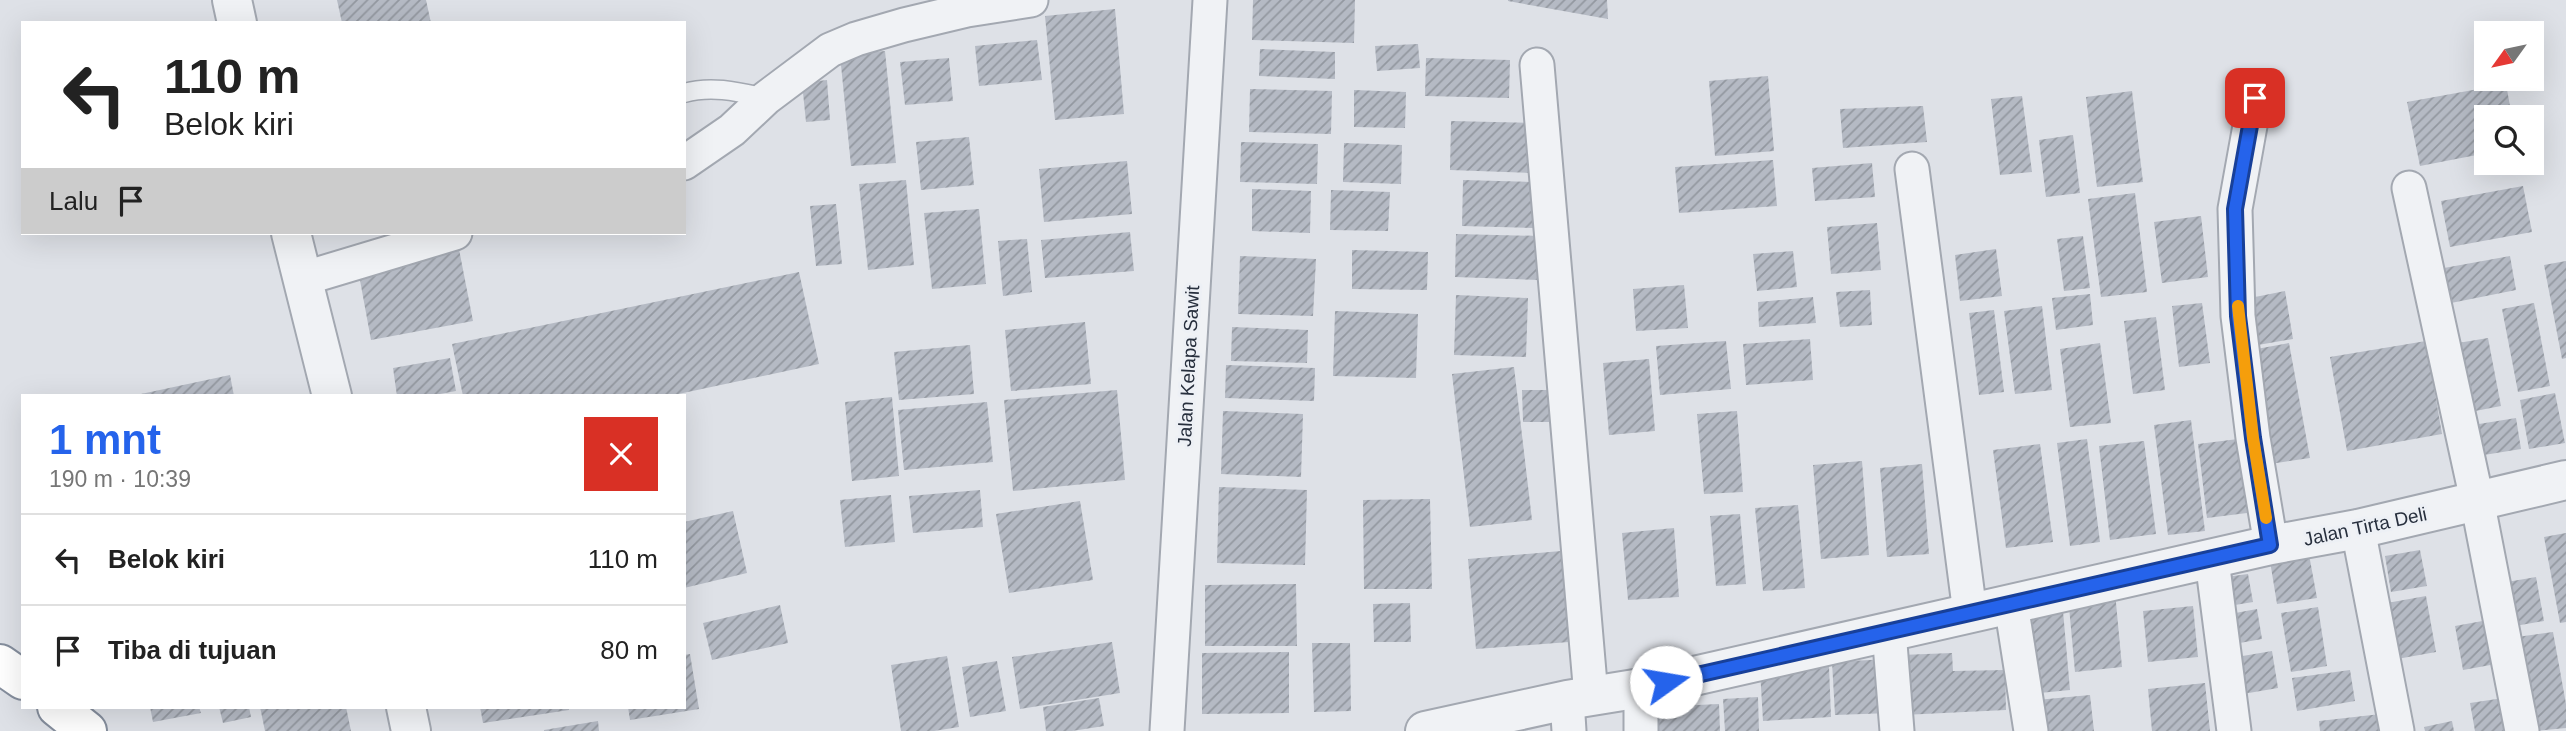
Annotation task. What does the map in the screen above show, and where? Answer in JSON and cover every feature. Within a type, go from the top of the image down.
[{"type":"highway","points":[[0,664],[21,679]]},
{"type":"highway","points":[[60,709],[87,731]]},
{"type":"street","points":[[232,0],[237,21]]},
{"type":"street","points":[[686,162],[732,130],[766,98],[830,50],[856,39],[967,10],[1031,0]]},
{"type":"street","name":"Jalan Kelapa Sawit","points":[[1167,731],[1210,0]]},
{"type":"street","points":[[1537,65],[1576,709]]},
{"type":"street","points":[[2255,98],[2235,209],[2238,316],[2270,545]]},
{"type":"street","points":[[1912,169],[1970,613]]},
{"type":"street","points":[[2409,188],[2477,500],[2522,731]]},
{"type":"street","points":[[291,235],[331,394]]},
{"type":"street","points":[[302,279],[448,235]]},
{"type":"street","name":"Jalan Tirta Deli","points":[[1425,731],[1576,709],[1641,688],[2270,545],[2358,529],[2566,480]]},
{"type":"street","points":[[2358,529],[2397,731]]},
{"type":"street","points":[[2212,559],[2234,731]]},
{"type":"street","points":[[2011,604],[2031,731]]},
{"type":"street","points":[[1889,631],[1897,731]]},
{"type":"street","points":[[1641,688],[1641,731]]},
{"type":"street","points":[[406,709],[411,731]]},
{"type":"lane","points":[[686,92],[698,89],[734,91],[766,98]]},
{"type":"building","points":[[337,0],[426,0],[431,21],[342,21]]},
{"type":"building","points":[[1253,0],[1355,0],[1354,43],[1252,40]]},
{"type":"building","points":[[1607,0],[1608,19],[1508,1]]},
{"type":"building","points":[[1115,9],[1124,114],[1055,120],[1045,16]]},
{"type":"building","points":[[1037,40],[1042,80],[979,86],[975,46]]},
{"type":"building","points":[[1418,44],[1420,68],[1377,71],[1375,46]]},
{"type":"building","points":[[1260,49],[1335,52],[1335,79],[1259,76]]},
{"type":"building","points":[[885,51],[896,163],[851,166],[840,55]]},
{"type":"building","points":[[949,58],[953,101],[905,105],[900,62]]},
{"type":"building","points":[[1426,58],[1510,60],[1509,98],[1425,96]]},
{"type":"building","points":[[1768,76],[1774,151],[1715,156],[1709,81]]},
{"type":"building","points":[[827,80],[830,120],[806,122],[802,83]]},
{"type":"building","points":[[1250,89],[1332,91],[1331,134],[1249,132]]},
{"type":"building","points":[[1354,90],[1406,92],[1405,128],[1354,127]]},
{"type":"building","points":[[2474,90],[2507,91],[2510,105],[2474,105],[2474,156],[2420,166],[2407,102]]},
{"type":"building","points":[[2132,91],[2143,182],[2097,187],[2086,97]]},
{"type":"building","points":[[2022,96],[2032,172],[2000,175],[1991,99]]},
{"type":"building","points":[[1923,106],[1927,142],[1843,148],[1840,109]]},
{"type":"building","points":[[1451,121],[1535,123],[1534,173],[1450,170]]},
{"type":"building","points":[[2073,135],[2080,193],[2046,197],[2039,140]]},
{"type":"building","points":[[969,137],[974,185],[921,190],[916,142]]},
{"type":"building","points":[[1241,142],[1318,144],[1317,184],[1240,182]]},
{"type":"building","points":[[1344,143],[1402,145],[1401,184],[1343,182]]},
{"type":"building","points":[[1773,160],[1777,206],[1679,213],[1675,167]]},
{"type":"building","points":[[1127,161],[1132,214],[1044,222],[1039,169]]},
{"type":"building","points":[[1872,163],[1875,197],[1815,201],[1812,168]]},
{"type":"building","points":[[906,180],[914,265],[868,270],[859,184]]},
{"type":"building","points":[[1463,180],[1534,182],[1533,228],[1462,226]]},
{"type":"building","points":[[2523,186],[2532,232],[2450,247],[2441,201]]},
{"type":"building","points":[[1252,189],[1311,191],[1310,233],[1252,231]]},
{"type":"building","points":[[1331,190],[1390,192],[1388,231],[1330,230]]},
{"type":"building","points":[[2135,193],[2147,292],[2101,297],[2088,199]]},
{"type":"building","points":[[836,204],[842,264],[816,266],[810,206]]},
{"type":"building","points":[[979,209],[986,284],[932,289],[924,213]]},
{"type":"building","points":[[2201,216],[2208,277],[2162,283],[2154,222]]},
{"type":"building","points":[[1877,223],[1881,270],[1831,274],[1827,227]]},
{"type":"building","points":[[1130,232],[1134,271],[1045,278],[1041,240]]},
{"type":"building","points":[[1456,234],[1541,236],[1540,280],[1455,277]]},
{"type":"building","points":[[2083,236],[2090,288],[2064,291],[2057,239]]},
{"type":"building","points":[[1027,239],[1032,292],[1003,296],[998,241]]},
{"type":"building","points":[[458,244],[473,321],[371,340],[357,264]]},
{"type":"building","points":[[1996,249],[2002,296],[1960,301],[1955,255]]},
{"type":"building","points":[[1352,250],[1428,252],[1427,290],[1352,289]]},
{"type":"building","points":[[1793,251],[1797,287],[1757,291],[1753,254]]},
{"type":"building","points":[[1240,256],[1316,259],[1313,316],[1238,314]]},
{"type":"building","points":[[2510,256],[2516,290],[2451,303],[2444,268]]},
{"type":"building","points":[[2566,261],[2566,358],[2562,359],[2544,265]]},
{"type":"building","points":[[799,272],[819,364],[678,394],[463,394],[452,344]]},
{"type":"building","points":[[1684,285],[1688,328],[1636,331],[1633,289]]},
{"type":"building","points":[[1870,290],[1872,325],[1840,327],[1836,292]]},
{"type":"building","points":[[2285,291],[2293,339],[2258,345],[2250,298]]},
{"type":"building","points":[[2090,294],[2093,325],[2056,330],[2052,298]]},
{"type":"building","points":[[1456,295],[1528,298],[1526,357],[1454,355]]},
{"type":"building","points":[[1813,297],[1816,323],[1759,327],[1758,302]]},
{"type":"building","points":[[2202,303],[2210,363],[2179,367],[2172,306]]},
{"type":"building","points":[[2534,303],[2550,386],[2518,392],[2502,309]]},
{"type":"building","points":[[2042,306],[2052,390],[2015,394],[2004,311]]},
{"type":"building","points":[[1994,310],[2004,392],[1979,395],[1969,313]]},
{"type":"building","points":[[1335,311],[1418,314],[1416,378],[1333,376]]},
{"type":"building","points":[[2156,317],[2165,390],[2133,394],[2124,321]]},
{"type":"building","points":[[1085,322],[1091,384],[1011,391],[1005,330]]},
{"type":"building","points":[[1232,327],[1308,330],[1307,363],[1231,361]]},
{"type":"building","points":[[2488,338],[2501,406],[2465,413],[2452,344]]},
{"type":"building","points":[[1810,339],[1813,380],[1746,385],[1743,344]]},
{"type":"building","points":[[1726,341],[1731,389],[1660,395],[1656,346]]},
{"type":"building","points":[[2426,341],[2442,434],[2347,451],[2330,357]]},
{"type":"building","points":[[2100,343],[2111,423],[2070,427],[2060,349]]},
{"type":"building","points":[[2289,343],[2310,458],[2270,464],[2251,350]]},
{"type":"building","points":[[970,345],[974,394],[899,400],[894,352]]},
{"type":"building","points":[[450,358],[456,391],[440,394],[397,394],[393,368]]},
{"type":"building","points":[[1649,359],[1655,431],[1609,435],[1603,363]]},
{"type":"building","points":[[1226,365],[1315,368],[1314,401],[1225,398]]},
{"type":"building","points":[[1514,367],[1532,520],[1470,527],[1452,374]]},
{"type":"building","points":[[230,375],[234,394],[141,394]]},
{"type":"building","points":[[1117,390],[1125,480],[1013,491],[1004,400]]},
{"type":"building","points":[[1522,390],[1555,390],[1556,422],[1523,422]]},
{"type":"building","points":[[2555,393],[2565,443],[2529,449],[2520,400]]},
{"type":"building","points":[[892,397],[899,476],[852,481],[845,402]]},
{"type":"building","points":[[987,402],[993,462],[904,470],[898,410]]},
{"type":"building","points":[[1223,411],[1303,414],[1301,477],[1221,474]]},
{"type":"building","points":[[1737,411],[1743,492],[1704,494],[1697,414]]},
{"type":"building","points":[[2516,418],[2521,449],[2484,455],[2479,424]]},
{"type":"building","points":[[2191,420],[2205,531],[2168,535],[2154,425]]},
{"type":"building","points":[[2087,439],[2100,542],[2070,546],[2057,443]]},
{"type":"building","points":[[2238,439],[2247,513],[2207,518],[2198,444]]},
{"type":"building","points":[[2144,441],[2156,534],[2110,540],[2099,446]]},
{"type":"building","points":[[2040,444],[2053,542],[2006,548],[1993,450]]},
{"type":"building","points":[[1862,461],[1869,555],[1821,559],[1813,465]]},
{"type":"building","points":[[1922,464],[1929,554],[1887,557],[1880,468]]},
{"type":"building","points":[[1219,487],[1307,490],[1305,565],[1217,563]]},
{"type":"building","points":[[980,490],[983,527],[913,533],[909,496]]},
{"type":"building","points":[[891,495],[895,542],[845,547],[840,500]]},
{"type":"building","points":[[1430,499],[1432,589],[1364,589],[1363,500]]},
{"type":"building","points":[[1080,501],[1093,580],[1009,593],[996,514]]},
{"type":"building","points":[[1798,505],[1805,588],[1763,591],[1755,508]]},
{"type":"building","points":[[733,511],[747,573],[686,588],[686,522]]},
{"type":"building","points":[[1740,514],[1746,584],[1716,586],[1710,516]]},
{"type":"building","points":[[1674,528],[1679,597],[1628,600],[1622,533]]},
{"type":"building","points":[[2566,533],[2566,622],[2560,623],[2544,537]]},
{"type":"building","points":[[2308,549],[2317,598],[2277,604],[2269,555]]},
{"type":"building","points":[[2420,550],[2427,586],[2391,592],[2385,556]]},
{"type":"building","points":[[1561,551],[1569,642],[1476,649],[1468,559]]},
{"type":"building","points":[[2248,574],[2253,602],[2223,607],[2218,578]]},
{"type":"building","points":[[2536,577],[2544,621],[2515,626],[2507,582]]},
{"type":"building","points":[[1296,584],[1297,646],[1205,646],[1205,585]]},
{"type":"building","points":[[2115,592],[2122,667],[2075,672],[2068,596]]},
{"type":"building","points":[[2426,596],[2436,652],[2397,659],[2387,603]]},
{"type":"building","points":[[1410,603],[1411,642],[1374,642],[1373,604]]},
{"type":"building","points":[[780,605],[788,643],[712,660],[703,623]]},
{"type":"building","points":[[2193,606],[2198,657],[2148,662],[2143,611]]},
{"type":"building","points":[[2318,607],[2327,666],[2291,672],[2281,613]]},
{"type":"building","points":[[2257,609],[2262,639],[2234,644],[2230,614]]},
{"type":"building","points":[[2063,611],[2070,690],[2030,694],[2022,615]]},
{"type":"building","points":[[2488,620],[2496,664],[2463,670],[2455,626]]},
{"type":"building","points":[[2553,632],[2566,704],[2566,728],[2534,731],[2517,637]]},
{"type":"building","points":[[1112,642],[1120,693],[1020,709],[1012,657]]},
{"type":"building","points":[[1312,643],[1350,643],[1351,711],[1314,712]]},
{"type":"building","points":[[2272,651],[2278,688],[2237,695],[2231,658]]},
{"type":"building","points":[[1289,652],[1289,713],[1202,714],[1202,653]]},
{"type":"building","points":[[1952,653],[1953,671],[2005,670],[2006,710],[1903,715],[1901,655]]},
{"type":"building","points":[[690,654],[699,709],[630,720],[628,709],[686,709],[686,655]]},
{"type":"building","points":[[947,656],[959,727],[934,731],[901,731],[891,665]]},
{"type":"building","points":[[1889,659],[1891,713],[1835,715],[1832,662]]},
{"type":"building","points":[[997,661],[1006,711],[970,717],[962,667]]},
{"type":"building","points":[[1829,666],[1831,717],[1763,721],[1760,670]]},
{"type":"building","points":[[2350,670],[2355,701],[2297,711],[2292,678]]},
{"type":"building","points":[[2205,683],[2210,731],[2152,731],[2148,689]]},
{"type":"building","points":[[2090,695],[2094,731],[2040,731],[2037,700]]},
{"type":"building","points":[[1758,697],[1759,731],[1725,731],[1723,699]]},
{"type":"building","points":[[2510,697],[2516,731],[2475,731],[2470,703]]},
{"type":"building","points":[[1099,698],[1104,726],[1072,731],[1046,731],[1043,707]]},
{"type":"building","points":[[1719,704],[1720,731],[1654,731],[1653,707]]},
{"type":"building","points":[[150,709],[200,709],[201,713],[153,722]]},
{"type":"building","points":[[220,709],[249,709],[251,717],[223,723]]},
{"type":"building","points":[[260,709],[346,709],[351,731],[265,731]]},
{"type":"building","points":[[480,709],[569,709],[569,710],[483,723]]},
{"type":"building","points":[[2381,714],[2383,731],[2320,731],[2319,721]]},
{"type":"building","points":[[598,721],[599,731],[544,731],[544,730]]},
{"type":"building","points":[[2452,721],[2454,731],[2425,731],[2424,727]]},
{"type":"slow traffic","points":[[2238,306],[2253,438],[2266,518]]},
{"type":"route","points":[[1666,682],[2270,545],[2238,316],[2235,209],[2255,98]]}]
